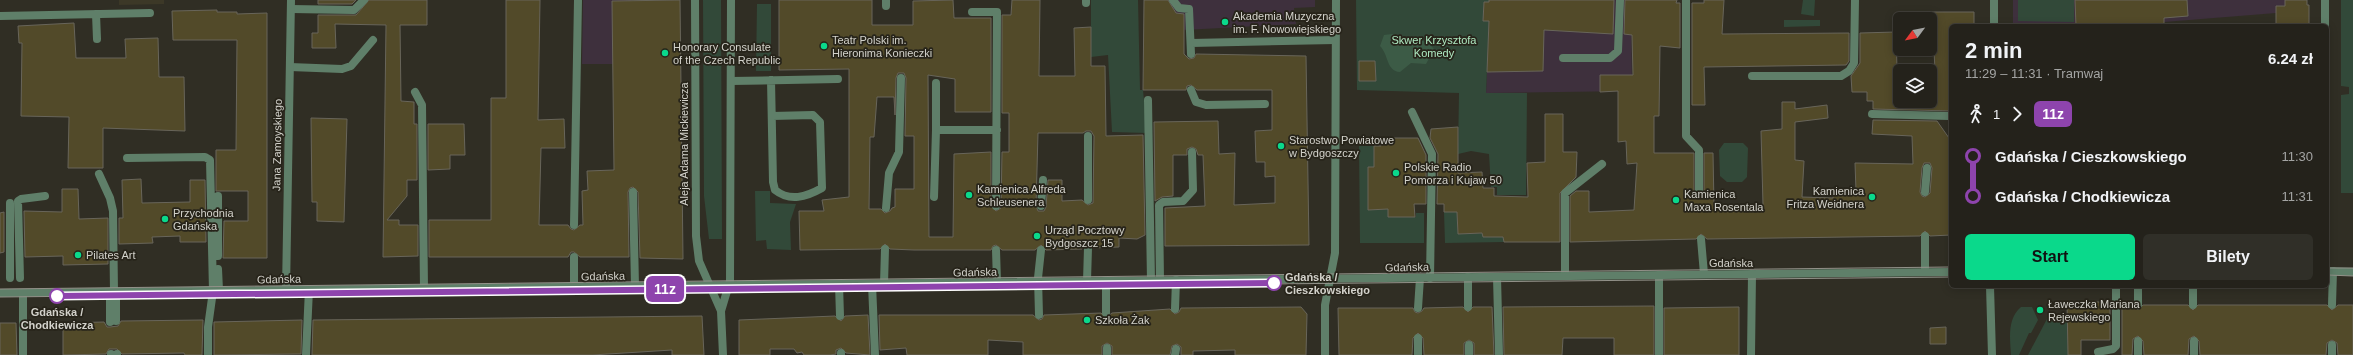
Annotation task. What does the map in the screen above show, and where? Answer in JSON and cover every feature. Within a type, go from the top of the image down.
[{"type":"street","name":"Jana Zamoyskiego","points":[[286,290],[291,0]]},
{"type":"street","points":[[291,9],[354,10],[364,0]]},
{"type":"street","points":[[574,225],[578,0]]},
{"type":"street","name":"Aleja Adama Mickiewicza","points":[[695,0],[696,229],[699,261],[720,311]]},
{"type":"street","points":[[723,355],[720,311],[730,285],[731,0]]},
{"type":"street","points":[[1173,0],[1179,8],[1189,9],[1191,54]]},
{"type":"street","points":[[1325,355],[1325,305],[1328,279],[1335,253],[1336,0]]},
{"type":"street","points":[[1563,58],[1610,58],[1618,51],[1620,0]]},
{"type":"street","points":[[1686,0],[1686,136],[1699,150],[1699,194]]},
{"type":"street","points":[[1752,76],[1841,76],[1849,71],[1854,63],[1855,0]]},
{"type":"street","points":[[1994,0],[1994,24]]},
{"type":"street","points":[[2325,24],[2326,0]]},
{"type":"street","points":[[972,12],[997,12],[996,206]]},
{"type":"street","points":[[0,16],[150,13]]},
{"type":"street","points":[[96,14],[97,39]]},
{"type":"street","points":[[290,67],[342,69],[351,66],[373,40]]},
{"type":"street","points":[[1191,43],[1335,40]]},
{"type":"street","points":[[886,208],[888,173],[899,152],[901,78]]},
{"type":"street","points":[[731,81],[838,79]]},
{"type":"street","points":[[771,80],[772,116],[775,190],[783,196],[806,197],[822,188],[820,122],[813,115],[772,116]]},
{"type":"street","points":[[934,197],[936,83]]},
{"type":"street","points":[[1191,90],[1196,102],[1206,105],[1265,104]]},
{"type":"street","points":[[415,92],[422,105],[424,288]]},
{"type":"street","points":[[1148,100],[1151,281]]},
{"type":"street","points":[[1412,112],[1432,154],[1430,278]]},
{"type":"street","points":[[1872,114],[1949,116]]},
{"type":"street","points":[[936,130],[997,130]]},
{"type":"street","points":[[1088,136],[1088,200]]},
{"type":"street","points":[[1160,280],[1159,205],[1163,202],[1183,201],[1193,190],[1192,152]]},
{"type":"street","points":[[127,158],[205,157],[210,160],[216,290]]},
{"type":"street","points":[[1565,276],[1565,193],[1602,164]]},
{"type":"street","points":[[1925,192],[1927,168]]},
{"type":"street","points":[[100,174],[110,198],[113,211],[113,322]]},
{"type":"street","points":[[1041,206],[1043,180]]},
{"type":"street","points":[[633,192],[635,286]]},
{"type":"street","points":[[20,278],[18,201],[21,198],[45,196]]},
{"type":"street","points":[[208,355],[208,327],[216,290],[218,196]]},
{"type":"street","points":[[10,203],[10,278]]},
{"type":"street","points":[[1925,236],[1925,271]]},
{"type":"street","points":[[1701,239],[1704,274]]},
{"type":"street","points":[[1087,281],[1088,248]]},
{"type":"street","points":[[884,284],[885,249]]},
{"type":"street","points":[[996,250],[997,282]]},
{"type":"street","points":[[1039,315],[1038,282],[1040,250]]},
{"type":"street","points":[[574,257],[574,287]]},
{"type":"street","points":[[2332,305],[2329,271],[2353,272]]},
{"type":"street","name":"Gdańska","points":[[0,293],[1949,272]]},
{"type":"street","points":[[1750,355],[1752,274]]},
{"type":"street","points":[[1659,275],[1659,355]]},
{"type":"street","points":[[1468,277],[1468,307]]},
{"type":"street","points":[[1497,277],[1499,355]]},
{"type":"street","points":[[1418,308],[1420,278]]},
{"type":"street","points":[[1175,309],[1176,280]]},
{"type":"street","points":[[1106,281],[1106,313]]},
{"type":"street","points":[[839,284],[840,316]]},
{"type":"street","points":[[872,284],[875,355]]},
{"type":"street","points":[[1990,288],[1992,355]]},
{"type":"street","points":[[2098,352],[2113,349],[2116,346],[2116,288]]},
{"type":"street","points":[[2138,288],[2138,305]]},
{"type":"street","points":[[2193,288],[2193,305]]},
{"type":"street","points":[[306,355],[309,289]]},
{"type":"street","points":[[23,293],[23,355]]},
{"type":"street","points":[[1418,338],[1418,355]]},
{"type":"street","points":[[2138,341],[2138,355]]},
{"type":"street","points":[[2194,341],[2194,355]]},
{"type":"street","points":[[1469,345],[1469,355]]},
{"type":"street","points":[[2332,345],[2332,355]]},
{"type":"shaded area","points":[[119,0],[164,0],[164,4],[119,5]]},
{"type":"shaded area","points":[[583,0],[631,0],[630,64],[582,64]]},
{"type":"shaded area","name":"Akademia Muzyczna im. F. Nowowiejskiego","points":[[1155,0],[1315,0],[1315,7],[1294,8],[1296,24],[1184,30]]},
{"type":"shaded area","points":[[1489,0],[1631,0],[1632,91],[1486,93],[1487,71],[1483,21],[1484,2],[1489,2]]},
{"type":"shaded area","points":[[2013,0],[2307,0],[2307,5],[2276,6],[2276,13],[2124,24],[2013,24]]},
{"type":"green space","points":[[703,0],[721,0],[722,239],[709,239],[704,196]]},
{"type":"green space","points":[[1091,0],[1138,0],[1140,90],[1143,90],[1147,133],[1112,132],[1108,55],[1091,57]]},
{"type":"green space","name":"Skwer Krzysztofa Komedy","points":[[1356,0],[1489,0],[1489,2],[1484,2],[1483,21],[1489,21],[1486,93],[1527,93],[1526,195],[1497,195],[1497,187],[1491,187],[1489,154],[1471,151],[1458,154],[1459,93],[1357,90]]},
{"type":"green space","points":[[1803,0],[1815,0],[1814,16],[1801,14]]},
{"type":"green space","points":[[2018,0],[2074,0],[2074,22],[2018,21]]},
{"type":"green space","points":[[2341,0],[2353,0],[2353,193],[2341,193],[2341,95],[2349,94],[2349,87],[2341,86]]},
{"type":"green space","points":[[757,4],[771,4],[771,71],[756,71]]},
{"type":"green space","points":[[1784,20],[1820,20],[1820,26],[1784,27]]},
{"type":"green space","points":[[1392,34],[1415,38],[1430,45],[1434,49],[1426,64],[1411,63],[1400,72],[1392,69],[1380,46],[1384,35]]},
{"type":"green space","points":[[1724,143],[1743,143],[1748,148],[1747,177],[1742,182],[1727,182],[1720,176],[1719,150]]},
{"type":"green space","points":[[1359,146],[1374,146],[1374,167],[1368,168],[1368,210],[1388,209],[1388,217],[1416,217],[1416,213],[1424,213],[1424,243],[1360,243]]},
{"type":"green space","points":[[755,191],[770,191],[770,203],[796,204],[790,222],[791,250],[767,249],[766,240],[756,241]]},
{"type":"green space","points":[[1444,212],[1457,212],[1458,234],[1482,233],[1483,237],[1503,237],[1504,242],[1445,243]]},
{"type":"green space","points":[[2021,307],[2032,307],[2038,320],[2031,333],[2029,333],[2019,355],[2011,355],[2011,323],[2013,317]]},
{"type":"green space","points":[[2048,317],[2067,317],[2068,355],[2028,355]]},
{"type":"building","points":[[318,0],[356,0],[352,4],[318,4]]},
{"type":"building","points":[[369,0],[427,0],[427,25],[400,25],[401,101],[414,102],[414,124],[417,124],[417,180],[407,180],[407,196],[387,220],[399,220],[399,225],[418,225],[418,256],[383,257],[386,25],[335,24],[336,48],[312,48],[312,33],[318,33],[318,15],[356,15]]},
{"type":"building","points":[[506,0],[540,0],[538,120],[564,119],[565,148],[541,148],[539,225],[568,225],[574,230],[580,225],[583,225],[582,191],[588,190],[587,171],[614,170],[612,1],[680,0],[683,259],[640,258],[638,192],[633,187],[630,188],[628,192],[629,257],[580,257],[574,252],[571,252],[568,257],[429,257],[429,220],[491,220],[491,98],[506,98]]},
{"type":"building","points":[[779,0],[872,0],[872,25],[913,25],[913,1],[953,0],[954,18],[991,18],[991,112],[955,112],[955,79],[928,75],[929,237],[953,237],[954,154],[991,152],[991,206],[996,211],[1001,208],[1002,152],[1009,152],[1009,113],[1002,113],[1002,15],[1011,15],[1012,0],[1040,0],[1039,76],[1075,76],[1074,28],[1091,27],[1091,66],[1105,66],[1106,136],[1143,135],[1145,235],[1137,239],[1119,238],[1119,247],[1093,248],[1088,243],[1084,245],[1082,249],[1046,250],[1041,245],[1035,250],[1002,250],[996,245],[993,246],[991,250],[914,250],[890,249],[885,244],[880,249],[800,250],[799,211],[824,211],[822,200],[849,197],[849,69],[779,70]],"holes":[[[898,73],[904,73],[906,78],[905,136],[914,136],[914,189],[895,189],[895,207],[885,213],[881,209],[869,209],[870,137],[874,137],[877,97],[894,97],[895,115],[896,78]],[[1086,131],[1091,131],[1094,136],[1093,203],[1088,205],[1082,200],[1062,201],[1062,180],[1048,180],[1046,207],[1044,211],[1038,211],[1036,206],[1038,133],[1083,133]]]},
{"type":"building","points":[[1144,0],[1168,0],[1176,13],[1184,14],[1184,54],[1189,59],[1194,58],[1196,54],[1306,56],[1309,245],[1165,246],[1165,208],[1205,206],[1203,155],[1198,155],[1196,149],[1192,147],[1187,149],[1187,155],[1173,155],[1173,196],[1162,197],[1155,201],[1154,122],[1218,121],[1219,154],[1235,153],[1234,205],[1275,203],[1275,176],[1265,177],[1265,162],[1256,162],[1255,131],[1272,130],[1272,90],[1197,90],[1191,85],[1187,86],[1186,90],[1143,90]]},
{"type":"building","points":[[1489,0],[1614,0],[1613,34],[1544,30],[1543,71],[1487,72],[1489,21],[1483,21],[1484,2],[1489,2]]},
{"type":"building","points":[[1625,0],[1677,0],[1676,3],[1680,3],[1680,48],[1660,46],[1659,116],[1654,116],[1654,153],[1694,153],[1694,193],[1696,198],[1701,198],[1704,193],[1704,153],[1713,153],[1714,206],[1763,205],[1761,131],[1782,129],[1782,102],[1795,102],[1795,109],[1827,105],[1828,118],[1795,122],[1795,160],[1804,161],[1802,197],[1833,198],[1833,193],[1856,191],[1855,163],[1913,164],[1912,136],[1872,134],[1873,120],[1937,121],[1949,138],[1949,235],[1930,236],[1925,231],[1920,236],[1707,239],[1701,234],[1696,239],[1570,242],[1570,196],[1576,191],[1589,191],[1589,212],[1634,210],[1637,163],[1627,164],[1626,141],[1618,142],[1618,91],[1600,92],[1600,75],[1633,75],[1632,35],[1624,34]],"holes":[[[1924,163],[1930,163],[1932,168],[1930,193],[1925,197],[1922,196],[1920,192],[1922,168]]]},
{"type":"building","points":[[1704,0],[1724,0],[1722,34],[1849,33],[1849,61],[1846,65],[1704,67],[1705,105],[1692,105],[1692,3],[1704,3]]},
{"type":"building","points":[[2075,0],[2187,0],[2188,16],[2164,18],[2164,24],[2076,24]]},
{"type":"building","points":[[2285,0],[2307,0],[2307,5],[2309,5],[2309,24],[2276,24],[2276,6],[2285,6]]},
{"type":"building","points":[[217,10],[217,12],[237,12],[237,14],[267,13],[267,258],[223,258],[224,221],[248,221],[248,191],[216,191],[216,150],[236,150],[237,40],[173,40],[172,11]]},
{"type":"building","points":[[1937,12],[1974,12],[1974,24],[1949,24],[1949,111],[1873,109],[1873,101],[1867,101],[1867,92],[1852,92],[1851,76],[1860,63],[1860,33],[1893,32],[1893,56],[1897,56],[1897,64],[1893,64],[1893,108],[1937,108],[1937,64],[1935,64],[1934,56],[1937,56]]},
{"type":"building","points":[[74,23],[76,58],[126,58],[125,39],[158,38],[159,77],[184,77],[185,131],[103,128],[103,168],[68,168],[69,117],[21,116],[22,43],[19,43],[18,26]]},
{"type":"building","points":[[1359,61],[1375,61],[1376,81],[1359,81]]},
{"type":"building","points":[[1545,114],[1563,114],[1563,152],[1577,152],[1576,177],[1560,193],[1560,242],[1504,242],[1503,237],[1483,237],[1482,233],[1458,234],[1457,212],[1444,212],[1444,204],[1437,204],[1438,154],[1430,138],[1431,129],[1458,127],[1458,173],[1482,172],[1483,188],[1494,188],[1494,196],[1528,197],[1527,163],[1545,162]]},
{"type":"building","points":[[311,118],[347,119],[344,222],[317,221],[317,202],[312,202]]},
{"type":"building","points":[[428,124],[464,124],[465,155],[450,155],[450,169],[428,170]]},
{"type":"building","name":"Polskie Radio Pomorza i Kujaw 50","points":[[1381,138],[1418,138],[1426,155],[1426,204],[1414,204],[1415,217],[1388,217],[1388,209],[1368,210],[1368,167],[1374,167],[1374,146],[1381,146]]},
{"type":"building","name":"Przychodnia Gdańska","points":[[141,179],[142,203],[190,202],[190,180],[205,180],[206,242],[180,242],[180,236],[152,237],[153,243],[119,244],[119,218],[123,218],[122,180]]},
{"type":"building","points":[[62,189],[78,189],[79,219],[108,218],[108,264],[63,265],[63,256],[25,257],[24,211],[62,212]]},
{"type":"building","points":[[4,212],[4,252],[0,253],[0,213]]},
{"type":"building","points":[[2067,302],[2110,302],[2110,340],[2081,340],[2081,355],[2068,355]]},
{"type":"building","points":[[2133,305],[2138,310],[2143,305],[2188,305],[2193,310],[2198,305],[2327,305],[2332,310],[2338,305],[2353,305],[2353,355],[2338,355],[2337,343],[2332,340],[2327,343],[2326,355],[2200,355],[2199,341],[2194,336],[2189,339],[2188,355],[2144,355],[2143,341],[2138,336],[2133,339],[2132,355],[2122,355],[2122,306]]},
{"type":"building","points":[[1654,306],[1654,355],[1614,355],[1614,338],[1563,338],[1562,355],[1504,355],[1503,307]]},
{"type":"building","points":[[1301,307],[1307,314],[1306,355],[1235,355],[1235,350],[1193,351],[1193,355],[1181,355],[1181,347],[1177,344],[1172,346],[1170,355],[1112,355],[1112,346],[1107,343],[1102,346],[1102,355],[1023,355],[1023,342],[988,340],[988,355],[907,355],[906,348],[880,350],[879,315],[1033,315],[1039,320],[1042,319],[1044,315],[1101,313],[1106,318],[1112,313],[1170,309],[1175,314],[1179,312],[1181,308]]},
{"type":"building","points":[[1463,307],[1468,312],[1473,307],[1492,307],[1494,355],[1474,355],[1474,343],[1469,340],[1464,343],[1464,355],[1424,355],[1423,338],[1418,333],[1413,338],[1412,355],[1339,355],[1338,308],[1413,308],[1415,312],[1418,313],[1424,308]]},
{"type":"building","points":[[1739,307],[1739,355],[1664,355],[1664,308]]},
{"type":"building","points":[[868,315],[870,355],[846,353],[841,348],[836,350],[836,354],[830,355],[804,355],[802,352],[797,353],[794,349],[770,349],[770,355],[739,355],[739,320],[835,316],[841,321],[845,316]]},
{"type":"building","points":[[702,316],[704,355],[672,355],[672,350],[592,355],[312,355],[313,320]]},
{"type":"building","points":[[203,320],[202,355],[185,355],[184,353],[122,354],[117,349],[109,349],[106,354],[63,355],[63,323],[104,322],[107,327],[110,327],[118,326],[121,321]]},
{"type":"building","points":[[302,320],[301,354],[214,355],[214,322]]},
{"type":"building","points":[[0,323],[16,323],[17,355],[0,355]]},
{"type":"building","points":[[1946,327],[1946,344],[1930,344],[1930,328]]},
{"type":"tram line","points":[[0,289],[1949,267]]},
{"type":"tram line","points":[[2329,268],[2353,268]]},
{"type":"tram line","points":[[2329,275],[2353,276]]},
{"type":"tram line","points":[[0,297],[1949,277]]},
{"type":"tram line","name":"11z","points":[[57,296],[1274,283]]},
{"type":"place","name":"Akademia Muzyczna im. F. Nowowiejskiego","points":[[1225,22]]},
{"type":"place","name":"Teatr Polski im. Hieronima Konieczki","points":[[824,46]]},
{"type":"place","name":"Honorary Consulate of the Czech Republic","points":[[665,53]]},
{"type":"place","name":"Starostwo Powiatowe w Bydgoszczy","points":[[1281,146]]},
{"type":"place","name":"Polskie Radio Pomorza i Kujaw 50","points":[[1396,173]]},
{"type":"place","name":"Kamienica Alfreda Schleusenera","points":[[969,195]]},
{"type":"place","name":"Kamienica Fritza Weidnera","points":[[1872,197]]},
{"type":"place","name":"Kamienica Maxa Rosentala","points":[[1676,200]]},
{"type":"place","name":"Przychodnia Gdańska","points":[[165,219]]},
{"type":"place","name":"Urząd Pocztowy Bydgoszcz 15","points":[[1037,236]]},
{"type":"place","name":"Pilates Art","points":[[78,255]]},
{"type":"place","name":"Gdańska / Cieszkowskiego","points":[[1274,283]]},
{"type":"place","name":"Gdańska / Chodkiewicza","points":[[57,296]]},
{"type":"place","name":"Ławeczka Mariana Rejewskiego","points":[[2040,310]]},
{"type":"place","name":"Szkoła Żak","points":[[1087,320]]}]
